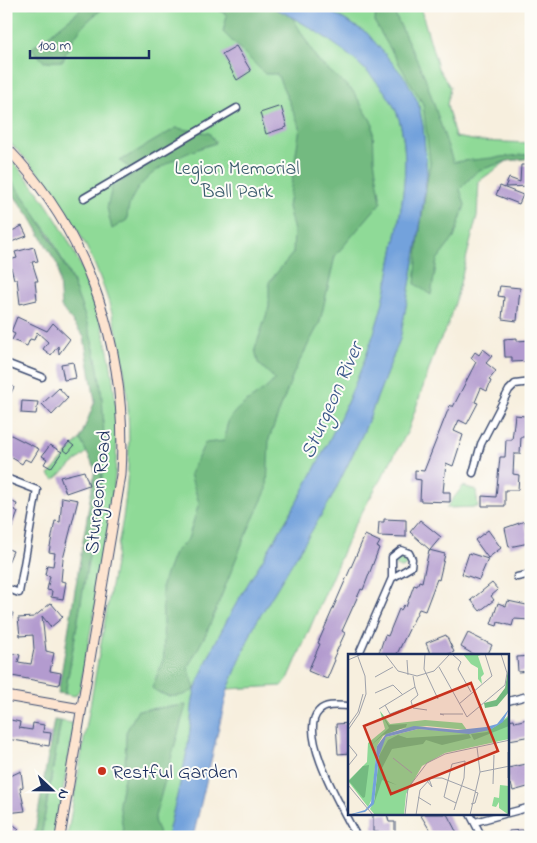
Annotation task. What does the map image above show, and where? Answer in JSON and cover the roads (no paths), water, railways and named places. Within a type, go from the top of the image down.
[{"type":"main road","name":"Sturgeon Road","points":[[6,147],[49,200],[74,240],[86,266],[108,329],[119,379],[122,422],[121,475],[60,837]]},
{"type":"main road","points":[[6,696],[81,710]]},
{"type":"street","points":[[84,198],[237,108]]},
{"type":"street","points":[[6,363],[42,378]]},
{"type":"street","points":[[473,473],[481,444],[509,390],[518,383],[531,382]]},
{"type":"street","points":[[6,478],[37,490],[19,592],[6,588]]},
{"type":"street","points":[[518,576],[531,574]]},
{"type":"street","points":[[359,654],[392,578]]},
{"type":"street","points":[[510,700],[531,695]]},
{"type":"street","points":[[348,704],[322,708],[315,718],[314,730],[324,770],[357,837]]},
{"type":"street","points":[[510,812],[531,807]]},
{"type":"street","points":[[471,816],[482,837]]},
{"type":"street","points":[[475,822],[497,816]]},
{"type":"water","points":[[270,6],[321,6],[367,33],[406,79],[418,102],[423,126],[427,173],[419,235],[400,339],[364,431],[331,499],[254,626],[228,689],[193,837],[167,837],[186,757],[194,693],[232,611],[316,467],[358,377],[382,306],[400,215],[404,183],[403,134],[399,119],[391,102],[379,85],[364,68],[326,38]]},
{"type":"place","name":"Restful Garden","points":[[102,771]]},
{"type":"park label","name":"Legion Memorial Ball Park","points":[[237,178]]},
{"type":"water label","name":"Sturgeon River","points":[[331,400]]}]
